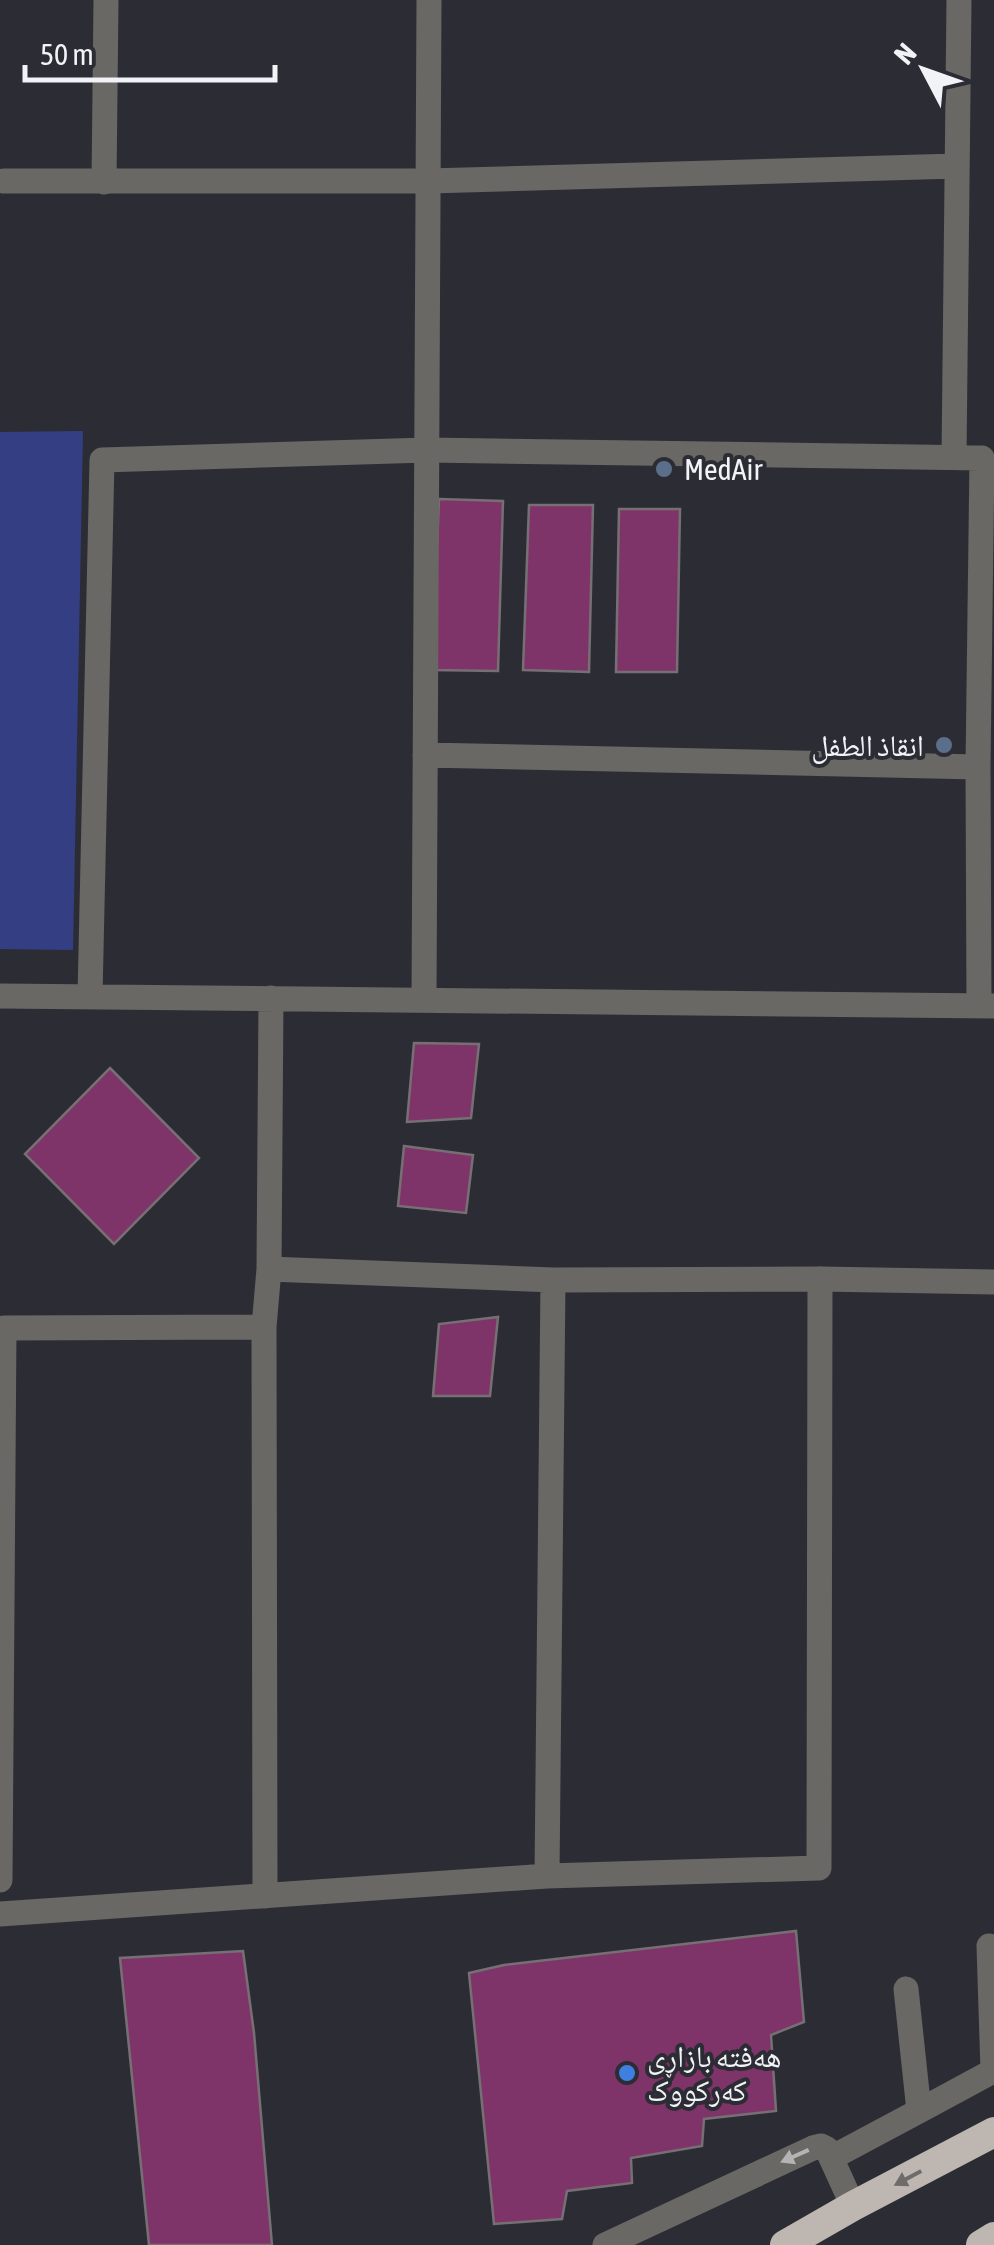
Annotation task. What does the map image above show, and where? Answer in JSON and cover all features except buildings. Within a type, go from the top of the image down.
[{"type":"highway","points":[[785,2245],[994,2132]]},
{"type":"highway","points":[[981,2245],[994,2237]]},
{"type":"street","points":[[104,182],[106,0]]},
{"type":"street","points":[[424,1000],[429,0]]},
{"type":"street","points":[[954,458],[959,0]]},
{"type":"street","points":[[4,180],[428,181],[957,166]]},
{"type":"street","points":[[0,996],[987,1006],[978,767],[982,458],[427,450],[102,460],[90,996]]},
{"type":"street","points":[[425,755],[978,767]]},
{"type":"street","points":[[265,1896],[264,1326],[269,1269],[271,998]]},
{"type":"street","points":[[269,1269],[552,1280],[820,1278],[994,1282]]},
{"type":"street","points":[[0,1914],[548,1876],[819,1868],[820,1278]]},
{"type":"street","points":[[548,1876],[552,1280]]},
{"type":"street","points":[[0,1880],[4,1328],[264,1326]]},
{"type":"street","points":[[831,2158],[994,2072],[989,1946]]},
{"type":"street","points":[[906,1989],[919,2111]]},
{"type":"street","points":[[605,2245],[813,2148],[827,2149],[853,2206]]},
{"type":"shaded area","points":[[83,431],[73,950],[0,949],[0,432]]},
{"type":"place","name":"MedAir","points":[[664,469]]},
{"type":"place","name":"انقاذ الطفل","points":[[944,745]]},
{"type":"place","name":"هەفتە بازاڕی کەرکووک","points":[[627,2073]]}]
